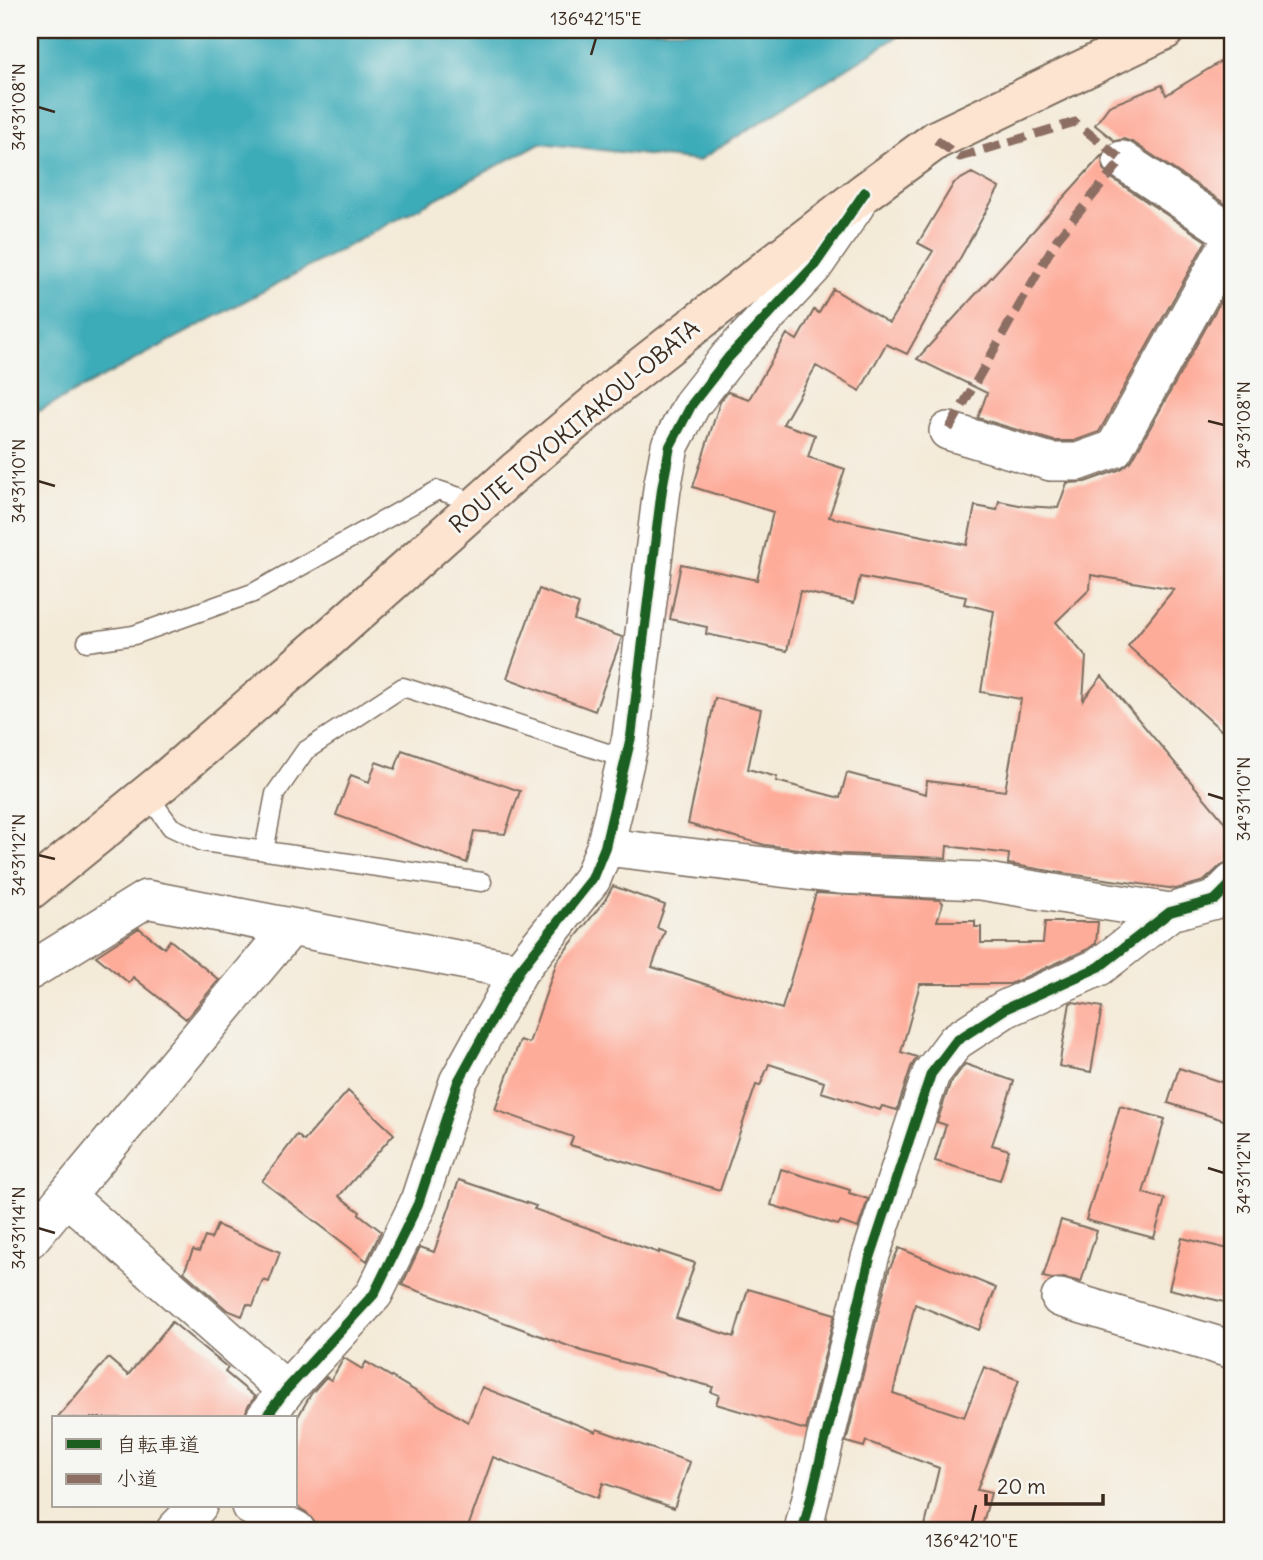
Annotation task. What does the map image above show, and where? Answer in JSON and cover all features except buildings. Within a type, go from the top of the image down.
[{"type":"main road","name":"ROUTE TOYOKITAKOU-OBATA","points":[[30,890],[327,640],[618,384],[865,192],[936,140],[1165,30]]},
{"type":"street","points":[[948,431],[1051,461],[1078,462],[1114,449],[1233,235],[1122,160]]},
{"type":"street","points":[[66,1196],[276,1404],[374,1294],[418,1204],[458,1082],[519,971],[592,879],[605,847],[631,737],[662,489],[670,446],[691,404],[728,358],[814,266],[865,192]]},
{"type":"street","points":[[605,847],[839,875],[981,881],[1170,912]]},
{"type":"street","points":[[803,1530],[870,1258],[931,1074],[956,1041],[1005,1009],[1099,967],[1170,912],[1215,900],[1233,882]]},
{"type":"street","points":[[30,971],[146,899],[519,971]]},
{"type":"street","points":[[30,1239],[290,928]]},
{"type":"street","points":[[1060,1298],[1233,1350]]},
{"type":"street","points":[[175,1530],[196,1508]]},
{"type":"street","points":[[254,1508],[296,1530]]},
{"type":"lane","points":[[87,642],[134,635],[253,593],[439,491],[480,503]]},
{"type":"lane","points":[[264,851],[275,794],[305,751],[403,687],[625,758]]},
{"type":"lane","points":[[147,794],[171,827],[203,842],[482,882]]},
{"type":"water","points":[[30,30],[908,30],[698,161],[540,143],[30,416]]},
{"type":"marked path","points":[[936,140],[960,157],[1075,122],[1122,160],[1057,239],[948,431]]},
{"type":"cycle path","points":[[266,1416],[286,1390],[374,1294],[418,1204],[458,1082],[519,971],[592,879],[605,847],[631,737],[662,489],[670,446],[692,404],[728,358],[814,266],[865,192]]},
{"type":"cycle path","points":[[803,1530],[870,1258],[931,1074],[956,1041],[1005,1009],[1099,967],[1170,912],[1215,900],[1233,882]]}]
